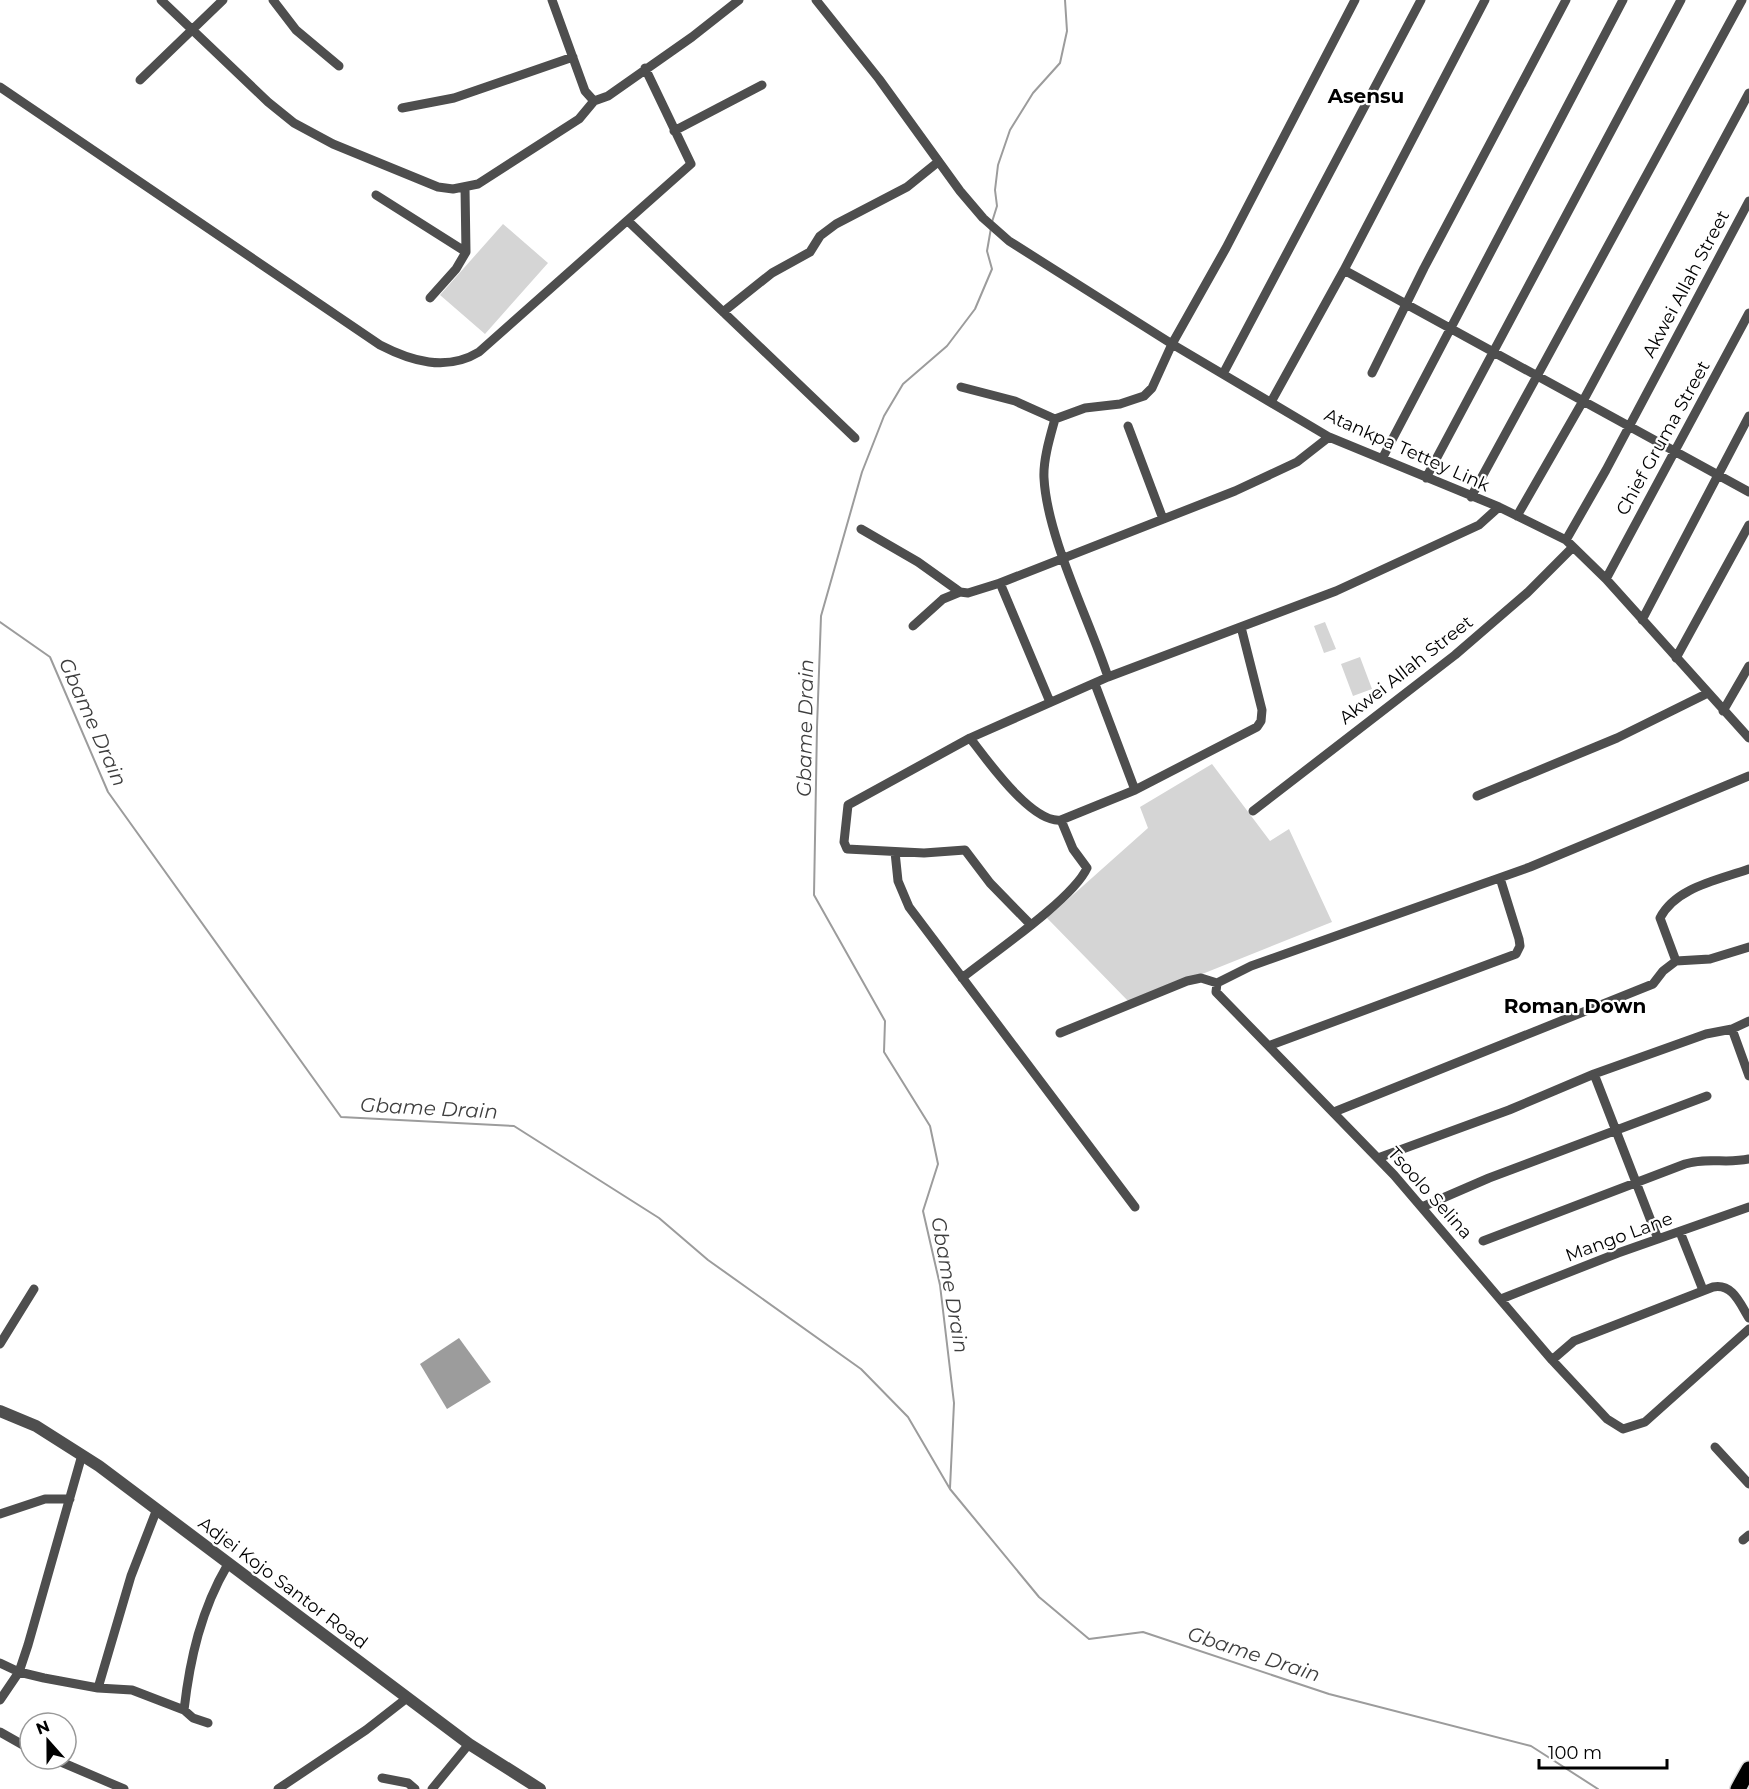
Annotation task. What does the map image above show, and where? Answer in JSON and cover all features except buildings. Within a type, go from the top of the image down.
[{"type":"main road","points":[[1738,1789],[1749,1769]]},
{"type":"street","points":[[160,0],[268,102],[294,123],[333,144],[438,187],[465,188],[499,171],[571,125],[582,117],[594,101],[608,96],[692,37],[739,0]]},
{"type":"street","points":[[140,80],[223,0]]},
{"type":"street","points":[[273,0],[296,30],[339,66]]},
{"type":"street","points":[[552,0],[585,91],[594,101]]},
{"type":"street","name":"Atankpa Tettey Link","points":[[816,0],[879,79],[938,162],[983,218],[1009,241],[1172,344],[1224,372],[1329,437],[1499,507],[1569,544],[1606,579],[1707,694],[1749,738]]},
{"type":"street","points":[[961,387],[1014,401],[1055,419],[1085,408],[1120,404],[1144,396],[1152,388],[1172,344],[1226,248],[1355,0]]},
{"type":"street","points":[[1224,372],[1421,0]]},
{"type":"street","points":[[1271,402],[1344,270],[1485,0]]},
{"type":"street","points":[[1372,373],[1406,303],[1566,0]]},
{"type":"street","points":[[1382,459],[1623,0]]},
{"type":"street","points":[[1426,478],[1681,0]]},
{"type":"street","points":[[1471,497],[1742,0]]},
{"type":"street","points":[[402,108],[462,96],[573,57]]},
{"type":"street","points":[[0,87],[355,330],[393,352],[418,360],[448,364],[460,362],[478,352],[691,165],[645,68]]},
{"type":"street","points":[[674,131],[762,85]]},
{"type":"street","points":[[1517,516],[1583,401],[1749,93]]},
{"type":"street","points":[[723,312],[772,273],[810,252],[820,236],[837,224],[907,187],[938,162]]},
{"type":"street","points":[[430,298],[456,269],[466,252],[465,188]]},
{"type":"street","points":[[376,195],[466,252]]},
{"type":"street","name":"Akwei Allah Street","points":[[1252,811],[1455,655],[1527,593],[1569,544],[1749,201]]},
{"type":"street","points":[[628,221],[855,438]]},
{"type":"street","points":[[1344,270],[1451,327],[1628,428],[1749,492]]},
{"type":"street","name":"Chief Gruma Street","points":[[1606,579],[1749,313]]},
{"type":"street","points":[[1642,620],[1749,416]]},
{"type":"street","points":[[1055,419],[1044,475],[1046,500],[1064,557],[1108,677]]},
{"type":"street","points":[[1128,426],[1163,519]]},
{"type":"street","points":[[861,529],[918,562],[960,592],[968,593],[1000,583],[1235,491],[1297,462],[1329,437]]},
{"type":"street","points":[[1030,924],[990,883],[965,850],[924,853],[847,849],[844,842],[848,805],[970,738],[1108,677],[1336,591],[1479,525],[1499,507]]},
{"type":"street","points":[[1676,658],[1749,525]]},
{"type":"street","points":[[1000,583],[1050,702]]},
{"type":"street","points":[[913,626],[943,599],[960,592]]},
{"type":"street","points":[[970,738],[1012,792],[1055,821],[1135,790],[1249,732],[1261,721],[1262,710],[1241,627]]},
{"type":"street","points":[[1723,711],[1749,666]]},
{"type":"street","points":[[1095,684],[1135,790]]},
{"type":"street","points":[[1478,796],[1617,738],[1707,694]]},
{"type":"street","points":[[1060,1033],[1187,981],[1201,978],[1217,983],[1312,942],[1500,878],[1749,776]]},
{"type":"street","points":[[962,978],[1030,924],[1083,877],[1087,868],[1073,849],[1061,820]]},
{"type":"street","points":[[895,852],[902,894],[962,978],[1135,1207]]},
{"type":"street","points":[[1676,961],[1660,918],[1665,909],[1672,901],[1688,892],[1749,869]]},
{"type":"street","points":[[1270,1045],[1516,954],[1520,946],[1519,939],[1500,878]]},
{"type":"street","points":[[1334,1112],[1653,984],[1663,971],[1676,961],[1710,959],[1749,947]]},
{"type":"street","name":"Tsoolo Selina","points":[[1217,983],[1218,997],[1270,1045],[1378,1158],[1552,1360],[1607,1419],[1623,1429],[1646,1422],[1749,1329]]},
{"type":"street","points":[[1378,1158],[1509,1110],[1594,1074],[1707,1034],[1732,1029],[1749,1021]]},
{"type":"street","points":[[1732,1029],[1749,1076]]},
{"type":"street","points":[[1594,1074],[1638,1182],[1658,1239]]},
{"type":"street","points":[[1422,1207],[1489,1178],[1707,1096]]},
{"type":"street","points":[[1483,1241],[1700,1159],[1730,1161],[1749,1159]]},
{"type":"street","name":"Mango Lane","points":[[1501,1299],[1658,1239],[1749,1208]]},
{"type":"street","points":[[1680,1232],[1703,1290]]},
{"type":"street","points":[[1552,1360],[1574,1341],[1718,1286],[1728,1288],[1749,1318]]},
{"type":"street","points":[[0,1344],[34,1289]]},
{"type":"street","name":"Adjei Kojo Santor Road","points":[[0,1411],[36,1426],[82,1455],[469,1744],[540,1789]]},
{"type":"street","points":[[1715,1447],[1749,1484]]},
{"type":"street","points":[[0,1700],[19,1672],[82,1455]]},
{"type":"street","points":[[0,1514],[45,1498],[70,1499]]},
{"type":"street","points":[[98,1688],[131,1576],[157,1509]]},
{"type":"street","points":[[184,1710],[190,1662],[197,1634],[213,1592],[228,1564]]},
{"type":"street","points":[[0,1663],[19,1672],[98,1688],[132,1690],[184,1710],[193,1718],[208,1723]]},
{"type":"street","points":[[278,1789],[366,1730],[407,1698]]},
{"type":"street","points":[[0,1732],[18,1742]]},
{"type":"street","points":[[432,1789],[469,1744]]},
{"type":"street","points":[[78,1769],[124,1789]]},
{"type":"street","points":[[382,1778],[408,1783],[415,1789]]},
{"type":"shaded area","points":[[503,224],[548,263],[485,334],[440,295]]},
{"type":"shaded area","points":[[1325,622],[1336,649],[1324,653],[1314,626]]},
{"type":"shaded area","points":[[1360,657],[1372,689],[1353,696],[1341,664]]},
{"type":"shaded area","points":[[1212,764],[1270,841],[1289,829],[1332,922],[1130,1003],[1047,918],[1148,828],[1140,807]]},
{"type":"shaded area","points":[[459,1338],[491,1382],[447,1409],[420,1364]]},
{"type":"waterway","name":"Gbame Drain","points":[[992,222],[997,206],[995,190],[998,165],[1010,130],[1033,93],[1060,63],[1067,31],[1065,0]]},
{"type":"waterway","name":"Gbame Drain","points":[[950,1488],[954,1403],[940,1285],[923,1211],[938,1164],[930,1126],[884,1052],[885,1021],[814,895],[817,727],[821,616],[862,472],[884,416],[903,384],[947,346],[975,309],[992,269],[987,251],[991,228]]},
{"type":"waterway","name":"Gbame Drain","points":[[0,622],[50,657],[108,792],[341,1117],[514,1126],[659,1218],[708,1260],[861,1369],[908,1417],[950,1489],[1039,1597],[1089,1639],[1143,1632],[1329,1694],[1531,1746],[1598,1789]]},
{"type":"district","name":"Asensu","points":[[1366,96]]},
{"type":"district","name":"Roman Down","points":[[1575,1006]]}]
